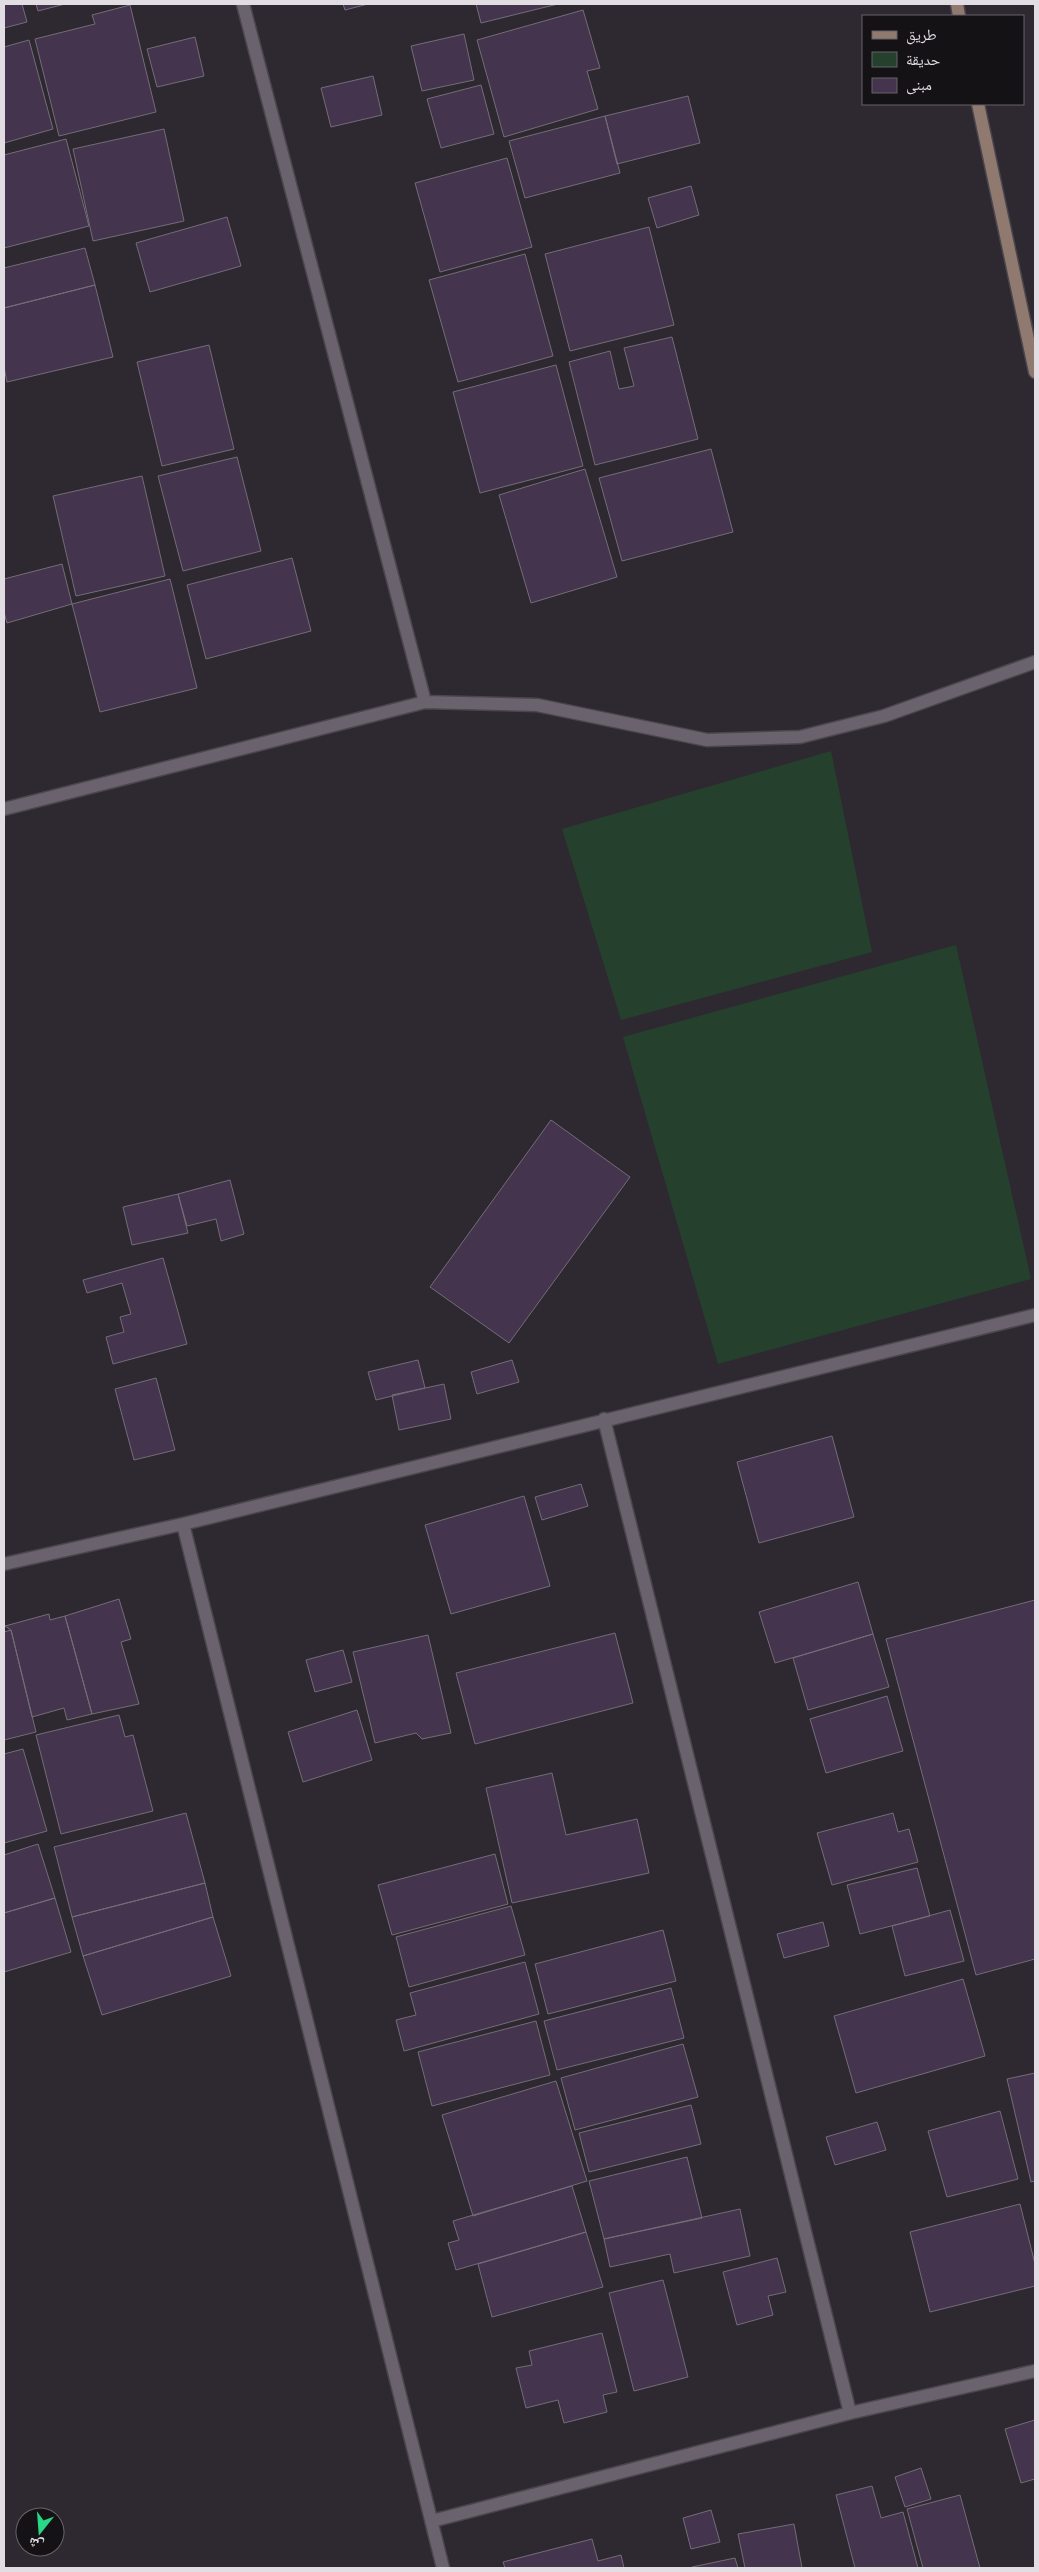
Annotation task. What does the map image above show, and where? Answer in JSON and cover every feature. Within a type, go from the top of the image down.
[{"type":"street","points":[[243,4],[425,702]]},
{"type":"street","points":[[978,105],[1035,372]]},
{"type":"street","points":[[4,808],[425,702],[537,705],[707,740],[800,737],[884,716],[1035,662]]},
{"type":"street","points":[[4,1564],[183,1524],[604,1419],[1035,1315]]},
{"type":"street","points":[[604,1419],[850,2413]]},
{"type":"street","points":[[183,1524],[444,2568]]},
{"type":"street","points":[[432,2521],[850,2413],[1035,2371]]},
{"type":"green space","points":[[831,751],[872,952],[621,1020],[562,829]]},
{"type":"green space","points":[[956,945],[1031,1279],[718,1364],[623,1037]]},
{"type":"building","points":[[4,4],[22,4],[27,22],[4,28]]},
{"type":"building","points":[[36,4],[65,4],[38,11]]},
{"type":"building","points":[[343,4],[368,4],[345,10]]},
{"type":"building","points":[[476,4],[558,4],[481,23]]},
{"type":"building","points":[[130,5],[156,112],[59,136],[35,39],[95,24],[92,15]]},
{"type":"building","points":[[583,10],[600,68],[587,71],[598,109],[504,137],[477,40]]},
{"type":"building","points":[[464,34],[474,80],[422,91],[411,46]]},
{"type":"building","points":[[195,37],[204,76],[157,87],[147,49]]},
{"type":"building","points":[[29,40],[53,129],[4,143],[4,47]]},
{"type":"building","points":[[373,76],[382,115],[331,127],[321,88]]},
{"type":"building","points":[[481,85],[494,134],[441,148],[427,99]]},
{"type":"building","points":[[688,96],[700,143],[617,164],[605,116]]},
{"type":"building","points":[[605,116],[620,173],[525,198],[509,141]]},
{"type":"building","points":[[164,129],[184,221],[93,241],[73,149]]},
{"type":"building","points":[[66,139],[89,226],[4,248],[4,155]]},
{"type":"building","points":[[507,158],[532,247],[440,272],[415,183]]},
{"type":"building","points":[[691,186],[699,215],[657,228],[648,198]]},
{"type":"building","points":[[227,217],[241,266],[150,292],[136,243]]},
{"type":"building","points":[[649,227],[674,325],[570,351],[545,254]]},
{"type":"building","points":[[85,248],[95,285],[4,308],[4,268]]},
{"type":"building","points":[[525,254],[553,356],[458,382],[429,280]]},
{"type":"building","points":[[95,285],[113,357],[7,382],[4,367],[4,308]]},
{"type":"building","points":[[672,337],[698,439],[595,465],[569,362],[610,351],[619,389],[634,386],[624,348]]},
{"type":"building","points":[[209,345],[234,449],[162,466],[137,362]]},
{"type":"building","points":[[556,365],[583,466],[480,493],[453,392]]},
{"type":"building","points":[[711,449],[733,532],[622,561],[599,478]]},
{"type":"building","points":[[237,457],[261,551],[183,571],[158,476]]},
{"type":"building","points":[[585,469],[617,577],[531,603],[499,495]]},
{"type":"building","points":[[142,476],[165,576],[76,596],[53,496]]},
{"type":"building","points":[[292,558],[311,631],[206,659],[187,585]]},
{"type":"building","points":[[62,564],[72,604],[7,623],[4,612],[4,579]]},
{"type":"building","points":[[170,579],[197,688],[100,712],[72,604]]},
{"type":"building","points":[[551,1120],[630,1177],[509,1343],[430,1287]]},
{"type":"building","points":[[230,1180],[244,1234],[221,1241],[216,1219],[187,1226],[178,1194]]},
{"type":"building","points":[[178,1194],[188,1233],[132,1245],[123,1207]]},
{"type":"building","points":[[163,1258],[187,1344],[113,1364],[106,1337],[124,1332],[120,1317],[131,1314],[122,1283],[87,1293],[83,1280]]},
{"type":"building","points":[[418,1360],[425,1388],[376,1400],[368,1372]]},
{"type":"building","points":[[512,1360],[519,1382],[477,1394],[471,1372]]},
{"type":"building","points":[[156,1378],[175,1450],[134,1460],[115,1389]]},
{"type":"building","points":[[444,1384],[451,1419],[399,1430],[392,1395]]},
{"type":"building","points":[[832,1436],[854,1517],[759,1543],[737,1462]]},
{"type":"building","points":[[581,1484],[588,1506],[542,1520],[535,1497]]},
{"type":"building","points":[[524,1496],[550,1586],[451,1614],[425,1525]]},
{"type":"building","points":[[858,1582],[873,1634],[775,1663],[759,1612]]},
{"type":"building","points":[[119,1599],[131,1639],[121,1642],[139,1704],[92,1714],[65,1616]]},
{"type":"building","points":[[1035,1600],[1035,1959],[976,1975],[886,1639]]},
{"type":"building","points":[[49,1614],[50,1620],[65,1616],[92,1714],[67,1720],[64,1708],[32,1717],[11,1630],[5,1626]]},
{"type":"building","points":[[11,1630],[36,1732],[4,1740],[4,1632]]},
{"type":"building","points":[[615,1633],[633,1703],[475,1744],[456,1673]]},
{"type":"building","points":[[873,1634],[889,1687],[808,1710],[793,1658]]},
{"type":"building","points":[[428,1635],[451,1733],[422,1739],[416,1733],[375,1743],[353,1652]]},
{"type":"building","points":[[343,1650],[352,1682],[315,1692],[306,1660]]},
{"type":"building","points":[[887,1696],[903,1751],[826,1773],[810,1719]]},
{"type":"building","points":[[357,1710],[372,1760],[303,1782],[288,1732]]},
{"type":"building","points":[[119,1715],[125,1737],[133,1735],[153,1811],[61,1834],[36,1735]]},
{"type":"building","points":[[23,1749],[47,1831],[4,1843],[4,1754]]},
{"type":"building","points":[[552,1773],[566,1835],[637,1819],[649,1873],[512,1903],[486,1788]]},
{"type":"building","points":[[186,1813],[205,1883],[72,1917],[54,1847]]},
{"type":"building","points":[[893,1813],[898,1832],[909,1829],[918,1862],[832,1885],[817,1833]]},
{"type":"building","points":[[38,1844],[55,1898],[4,1913],[4,1855]]},
{"type":"building","points":[[495,1854],[508,1904],[392,1935],[378,1885]]},
{"type":"building","points":[[917,1868],[930,1916],[860,1934],[847,1885]]},
{"type":"building","points":[[205,1883],[213,1917],[83,1956],[72,1917]]},
{"type":"building","points":[[55,1898],[71,1952],[4,1972],[4,1913]]},
{"type":"building","points":[[511,1906],[525,1955],[409,1987],[396,1937]]},
{"type":"building","points":[[950,1910],[964,1961],[905,1976],[892,1926]]},
{"type":"building","points":[[213,1917],[231,1976],[102,2015],[83,1956]]},
{"type":"building","points":[[823,1922],[829,1946],[784,1958],[777,1934]]},
{"type":"building","points":[[663,1930],[676,1981],[548,2014],[535,1964]]},
{"type":"building","points":[[525,1962],[539,2014],[404,2051],[396,2020],[416,2015],[410,1993]]},
{"type":"building","points":[[963,1979],[985,2056],[856,2093],[834,2016]]},
{"type":"building","points":[[671,1988],[684,2038],[557,2070],[544,2021]]},
{"type":"building","points":[[536,2021],[550,2075],[432,2106],[418,2052]]},
{"type":"building","points":[[683,2044],[698,2097],[575,2130],[561,2078]]},
{"type":"building","points":[[1035,2073],[1035,2181],[1031,2182],[1007,2079]]},
{"type":"building","points":[[556,2081],[587,2181],[473,2216],[442,2115]]},
{"type":"building","points":[[691,2105],[701,2144],[589,2172],[579,2133]]},
{"type":"building","points":[[1000,2111],[1018,2179],[947,2197],[928,2131]]},
{"type":"building","points":[[877,2122],[886,2150],[835,2165],[826,2137]]},
{"type":"building","points":[[687,2157],[702,2218],[604,2239],[589,2181]]},
{"type":"building","points":[[572,2186],[586,2232],[456,2270],[448,2243],[459,2240],[453,2221]]},
{"type":"building","points":[[1020,2204],[1035,2264],[1035,2286],[930,2312],[910,2232]]},
{"type":"building","points":[[740,2209],[750,2256],[674,2273],[670,2254],[610,2267],[604,2239]]},
{"type":"building","points":[[586,2232],[603,2287],[492,2317],[478,2264]]},
{"type":"building","points":[[777,2258],[786,2292],[768,2296],[773,2315],[737,2325],[723,2272]]},
{"type":"building","points":[[663,2280],[688,2377],[634,2391],[609,2293]]},
{"type":"building","points":[[602,2333],[617,2392],[603,2395],[607,2412],[564,2423],[558,2400],[526,2408],[516,2368],[532,2365],[529,2351]]},
{"type":"building","points":[[1035,2420],[1035,2479],[1021,2483],[1005,2429]]},
{"type":"building","points":[[921,2468],[931,2499],[905,2507],[895,2477]]},
{"type":"building","points":[[872,2486],[881,2518],[903,2512],[918,2568],[855,2568],[836,2495]]},
{"type":"building","points":[[960,2495],[980,2568],[923,2568],[907,2509]]},
{"type":"building","points":[[711,2510],[720,2542],[691,2549],[683,2518]]},
{"type":"building","points":[[794,2524],[802,2568],[745,2568],[738,2534]]},
{"type":"building","points":[[592,2539],[598,2561],[621,2555],[624,2568],[505,2568],[503,2562]]},
{"type":"building","points":[[735,2558],[738,2568],[692,2568],[692,2567]]}]
